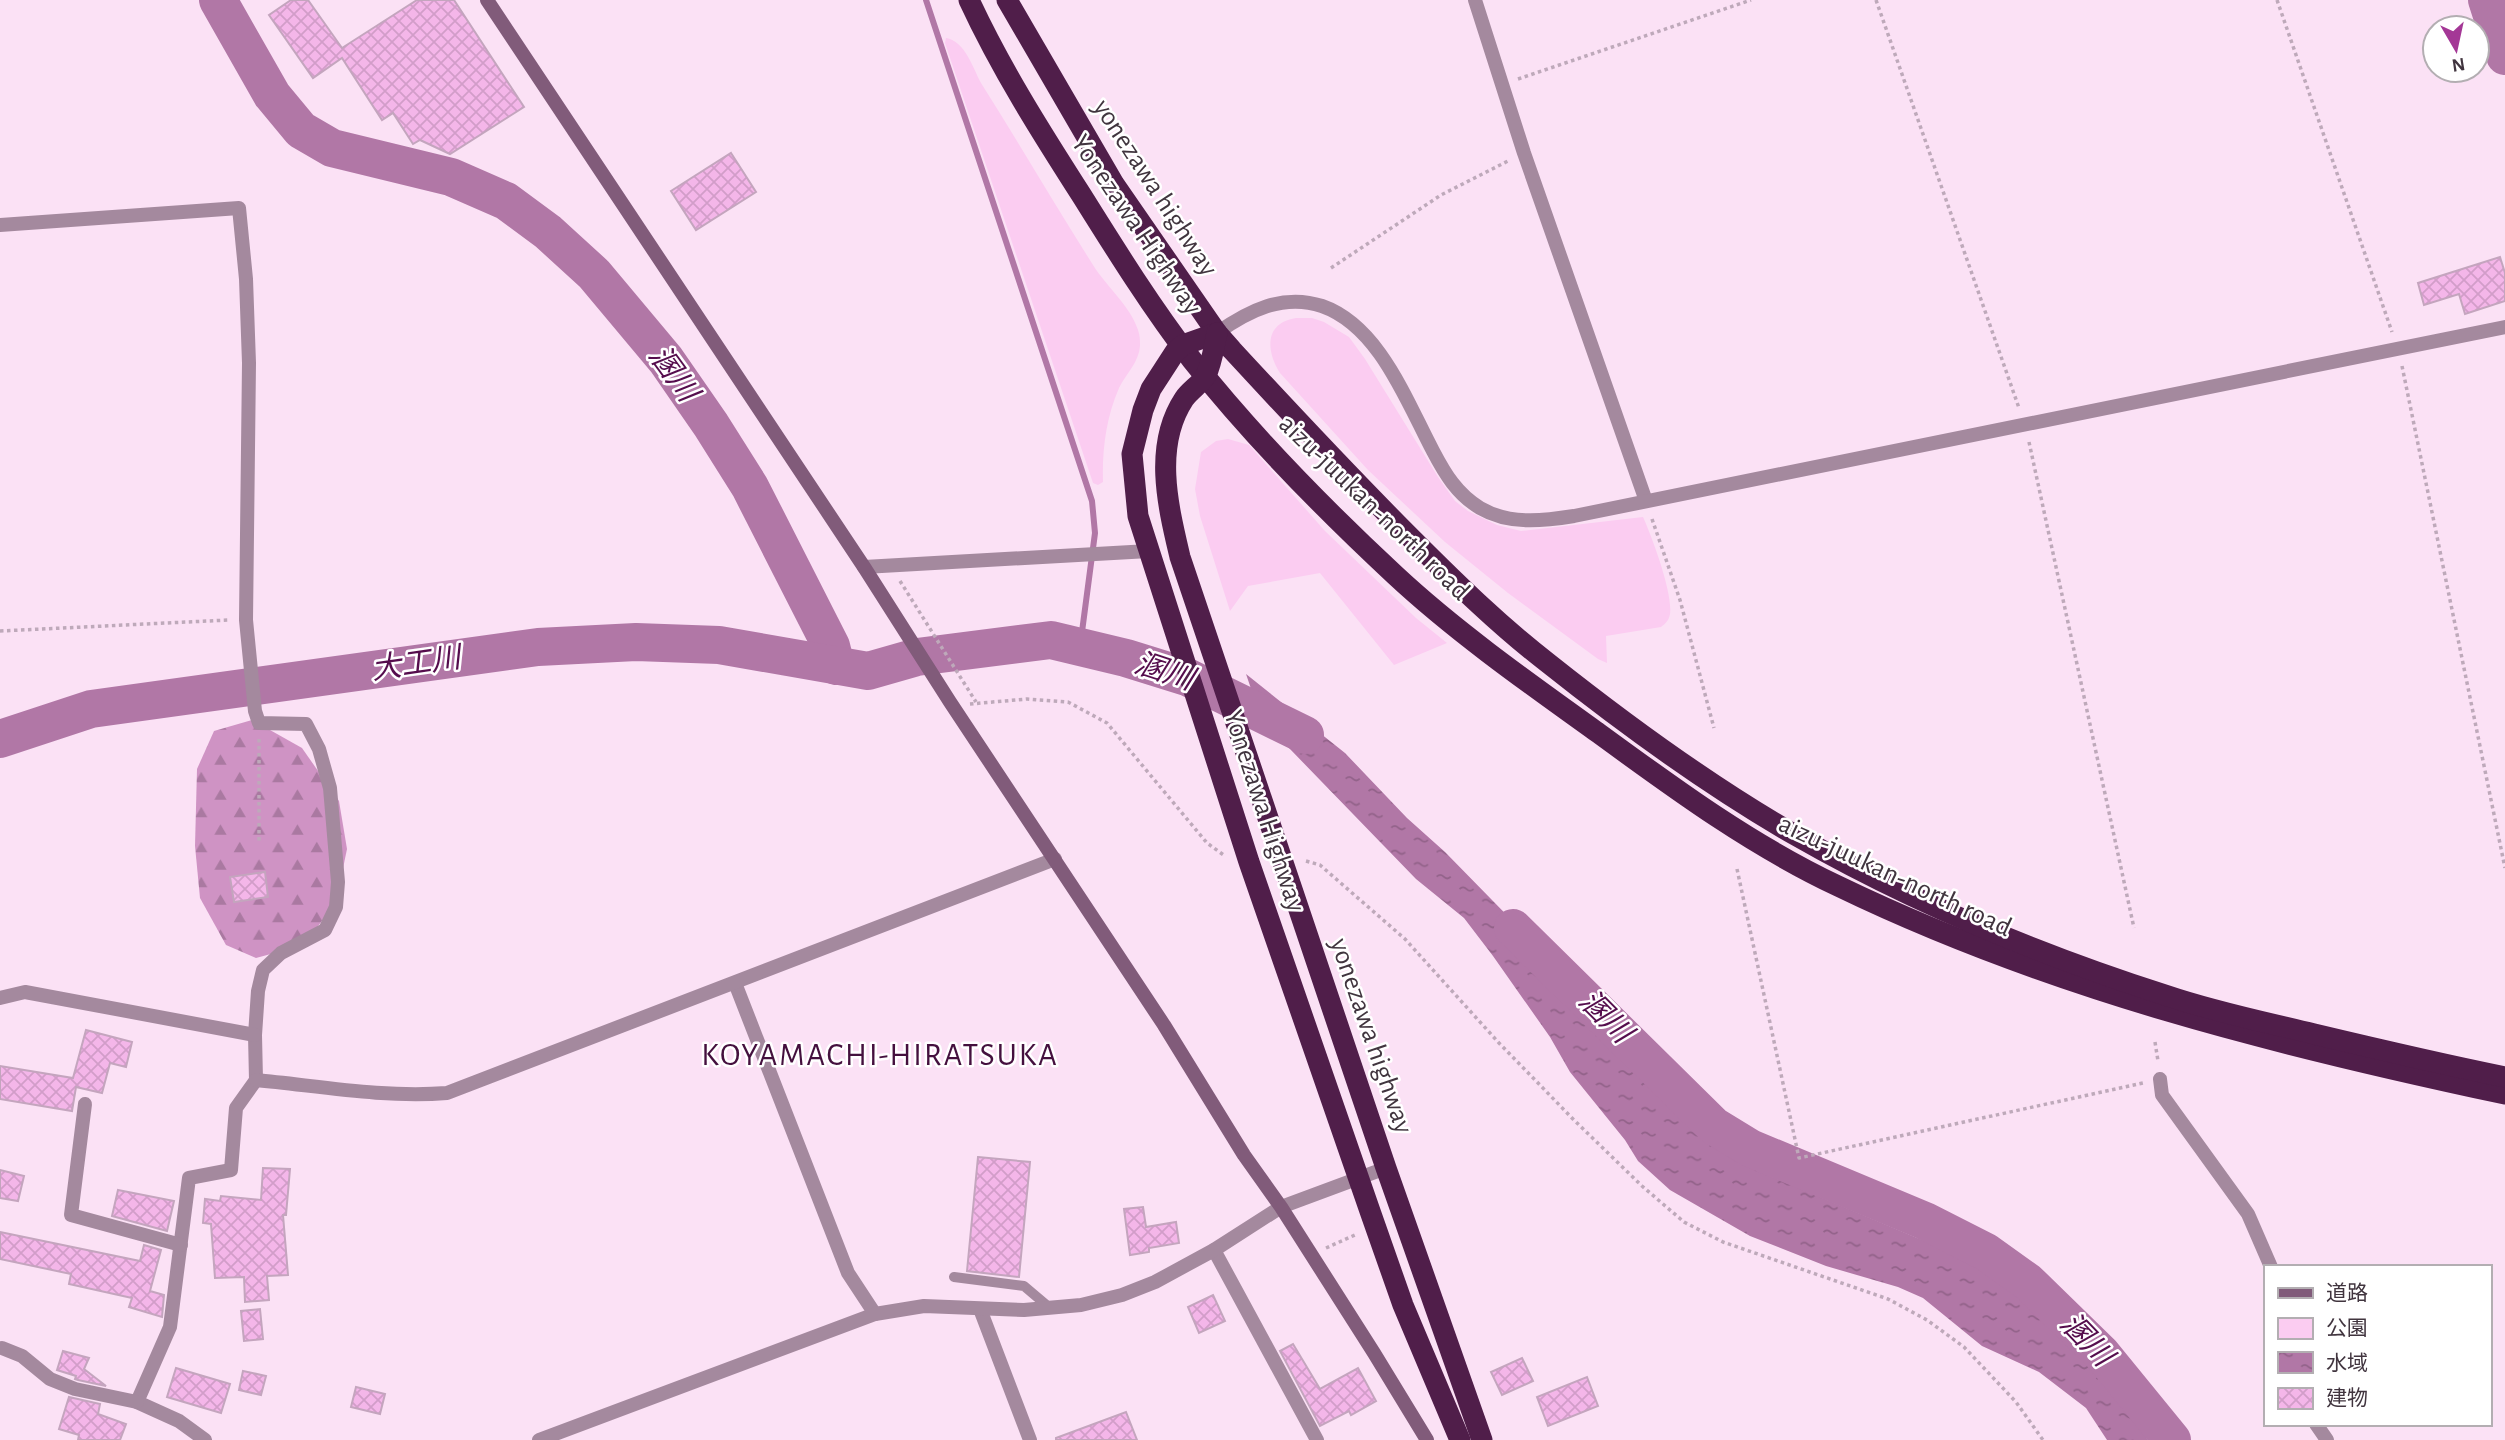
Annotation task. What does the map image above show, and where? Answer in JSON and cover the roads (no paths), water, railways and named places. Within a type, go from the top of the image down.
[{"type":"highway","name":"Yonezawa Highway","points":[[969,0],[990,45],[1033,120],[1117,254],[1183,345],[1160,372],[1143,410],[1132,454],[1138,516],[1249,862],[1359,1178],[1404,1305],[1460,1440]]},
{"type":"highway","name":"yonezawa highway","points":[[1007,0],[1114,184],[1217,333],[1206,375],[1184,398],[1168,436],[1167,500],[1180,557],[1385,1168],[1482,1440]]},
{"type":"highway","name":"yonezawa highway","points":[[1183,345],[1217,333]]},
{"type":"highway","name":"aizu-juukan-north road","points":[[1217,333],[1331,458],[1451,579],[1512,634],[1660,747],[1797,836],[1928,903],[2003,936],[2081,967],[2172,998],[2321,1036],[2505,1077]]},
{"type":"highway","name":"aizu-juukan-north road","points":[[1183,345],[1234,410],[1321,503],[1428,604],[1688,798],[1783,858],[1920,923],[2075,984],[2264,1039],[2505,1094]]},
{"type":"street","points":[[487,0],[864,566],[952,706],[1164,1025],[1427,1440]]},
{"type":"street","points":[[1475,0],[1524,153],[1646,501]]},
{"type":"street","points":[[0,225],[239,208],[246,279],[249,363],[246,620],[257,717],[306,724],[320,749],[330,789],[338,882],[336,907],[324,930],[281,953],[263,970],[258,991],[255,1035],[256,1080],[236,1108],[231,1170],[189,1178],[170,1327],[137,1402]]},
{"type":"street","points":[[1217,333],[1255,309],[1273,303],[1306,302],[1345,317],[1375,345],[1444,472],[1460,493],[1482,509],[1508,518],[1543,520],[2025,426],[2505,327]]},
{"type":"street","points":[[864,566],[1151,555]]},
{"type":"street","points":[[256,1080],[425,1095],[447,1093],[1055,859]]},
{"type":"street","points":[[735,984],[848,1273],[875,1314]]},
{"type":"street","points":[[0,998],[25,992],[255,1035]]},
{"type":"street","points":[[2160,1079],[2162,1094],[2248,1214],[2270,1265]]},
{"type":"street","points":[[85,1104],[71,1215],[181,1245]]},
{"type":"street","points":[[538,1440],[875,1314],[924,1306],[1024,1310],[1081,1306],[1122,1295],[1155,1282],[1214,1250],[1281,1207],[1385,1168]]},
{"type":"street","points":[[1214,1250],[1317,1440]]},
{"type":"street","points":[[980,1308],[1030,1440]]},
{"type":"street","points":[[2,1348],[22,1356],[50,1380],[75,1389],[137,1402],[179,1422],[205,1440]]},
{"type":"lane","points":[[954,1277],[1024,1286],[1050,1308]]},
{"type":"water","points":[[1246,674],[1345,753],[1407,818],[1445,852],[1532,941],[1593,1024],[1699,1130],[1744,1165],[1922,1240],[1974,1264],[2016,1288],[2069,1336],[2098,1369],[2148,1440],[2107,1440],[2086,1408],[2039,1372],[1982,1346],[1923,1298],[1898,1287],[1826,1266],[1750,1236],[1670,1190],[1638,1161],[1625,1140],[1570,1072],[1550,1037],[1464,918],[1416,879],[1289,748],[1264,727]]},
{"type":"waterway","name":"溷川","points":[[218,0],[272,95],[301,130],[332,148],[451,177],[506,201],[548,232],[594,274],[666,360],[750,487],[831,646],[836,666]]},
{"type":"waterway","points":[[926,0],[1092,501],[1095,533],[1080,647]]},
{"type":"waterway","points":[[2487,0],[2505,56]]},
{"type":"waterway","name":"大工川","points":[[0,739],[91,709],[538,647],[636,642],[719,645],[868,671],[917,657],[1051,640],[1126,658],[1187,677],[1305,735]]},
{"type":"waterway","name":"溷川","points":[[1513,928],[1714,1126],[1750,1148],[1925,1221],[1986,1252],[2028,1282],[2101,1353],[2172,1440]]},
{"type":"district","name":"KOYAMACHI-HIRATSUKA","points":[[880,1055]]}]
